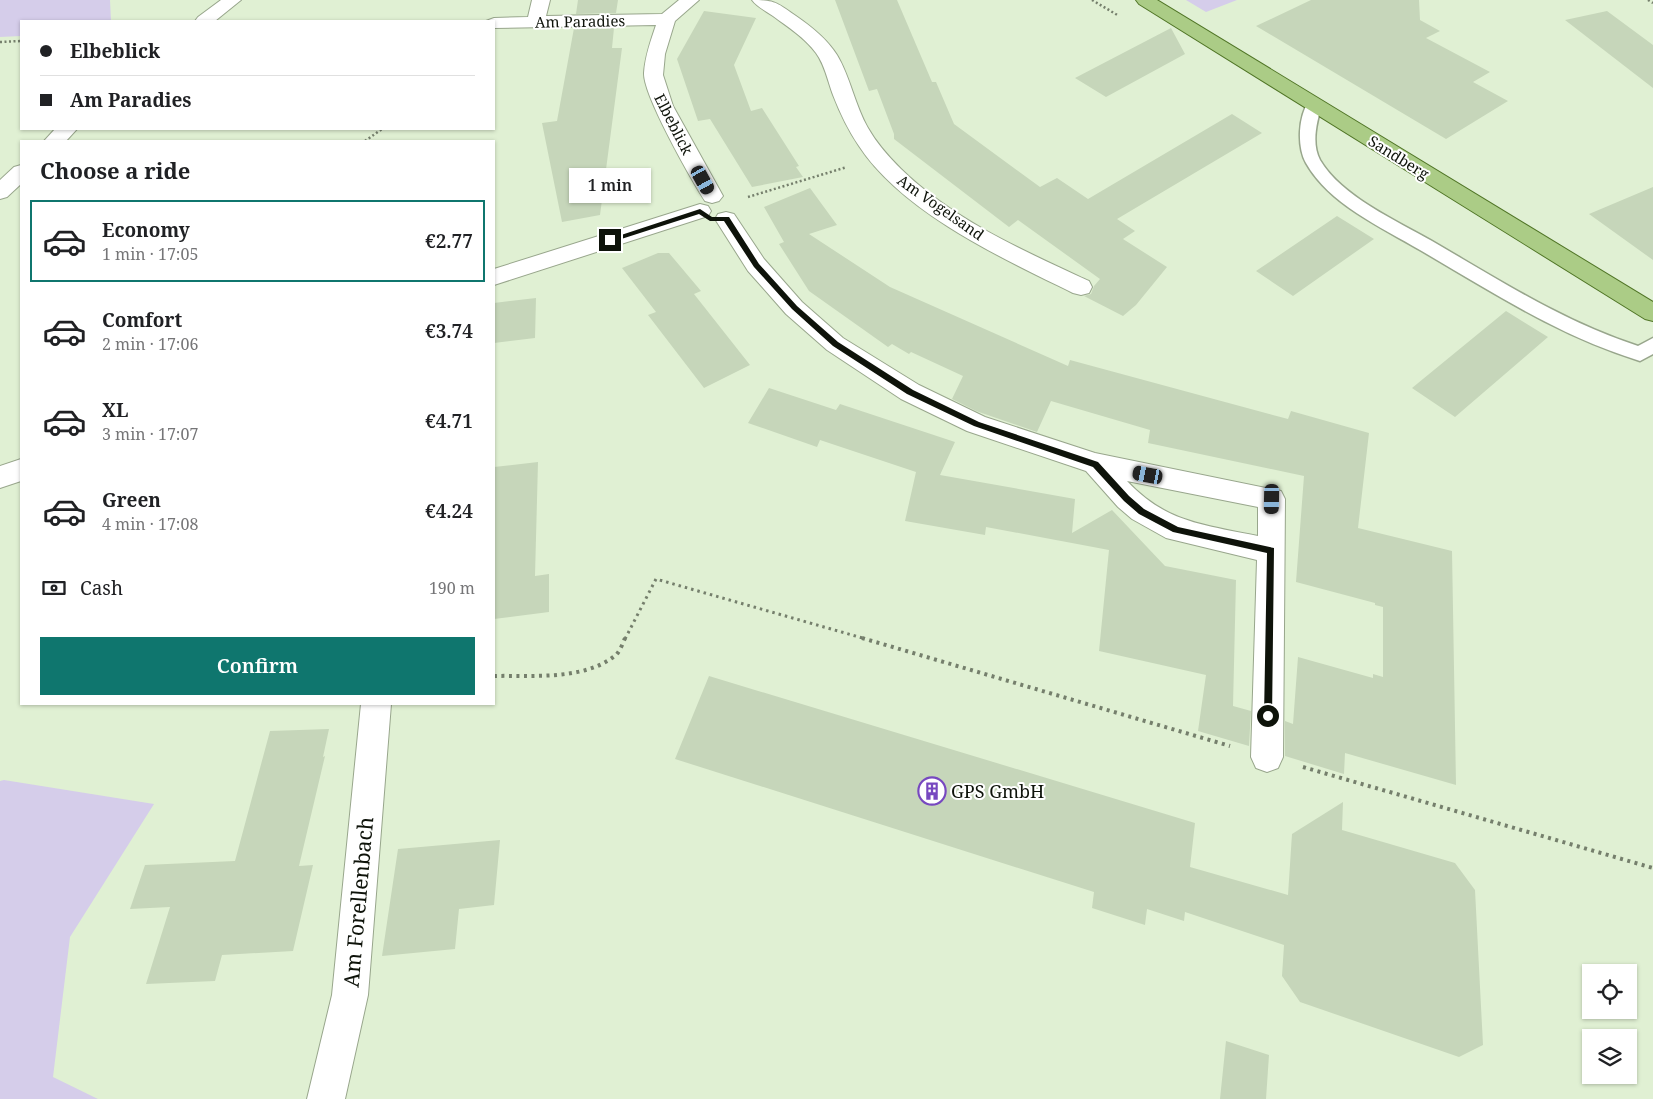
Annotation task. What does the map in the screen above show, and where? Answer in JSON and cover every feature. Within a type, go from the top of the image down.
[{"type":"main road","name":"Sandberg","points":[[1144,0],[1653,313]]},
{"type":"street","points":[[205,20],[232,0]]},
{"type":"street","points":[[536,22],[541,0]]},
{"type":"street","points":[[666,20],[690,0]]},
{"type":"street","name":"Am Vogelsand","points":[[761,0],[812,38],[827,55],[854,123],[878,158],[915,192],[969,228],[1019,256],[1082,287]]},
{"type":"street","name":"Am Paradies","points":[[495,23],[666,20]]},
{"type":"street","name":"Elbeblick","points":[[666,20],[656,54],[653,76],[655,87],[666,112],[756,265],[781,294],[835,344],[868,367],[918,397],[976,424],[1095,464],[1272,499],[1267,757]]},
{"type":"street","points":[[55,140],[66,130]]},
{"type":"street","points":[[0,192],[20,173]]},
{"type":"street","points":[[495,277],[721,205]]},
{"type":"street","name":"Elbeblick","points":[[1095,464],[1127,499],[1159,522],[1176,530],[1271,551]]},
{"type":"street","points":[[0,478],[20,470]]},
{"type":"street","name":"Am Forellenbach","points":[[326,1099],[350,995],[376,705]]},
{"type":"lane","points":[[1314,104],[1307,142],[1313,162],[1336,189],[1396,228],[1521,301],[1593,338],[1640,354],[1653,345]]},
{"type":"path","points":[[1648,0],[1653,3]]},
{"type":"path","points":[[0,42],[20,41]]},
{"type":"path","points":[[366,140],[381,130]]},
{"type":"path","points":[[721,205],[878,158]]},
{"type":"path","points":[[495,676],[572,673],[596,666],[617,654],[656,579],[1653,868]]},
{"type":"shaded area","points":[[0,0],[110,0],[111,20],[20,20],[20,36],[0,37]]},
{"type":"shaded area","points":[[1186,0],[1237,0],[1206,12]]},
{"type":"shaded area","points":[[4,780],[154,804],[70,937],[53,1077],[98,1099],[0,1099],[0,781]]},
{"type":"building","points":[[578,0],[618,0],[616,13],[576,14]]},
{"type":"building","points":[[835,0],[897,0],[932,82],[936,82],[954,124],[1040,187],[1057,178],[1088,199],[1232,114],[1262,133],[1117,219],[1135,231],[1123,239],[1167,267],[1136,305],[1123,316],[1084,296],[1091,294],[1094,286],[1100,279],[1018,220],[1009,227],[894,139],[894,134],[877,89],[869,91]]},
{"type":"building","points":[[1311,0],[1419,0],[1420,20],[1440,31],[1426,38],[1490,72],[1473,82],[1508,101],[1446,139],[1256,26]]},
{"type":"building","points":[[704,11],[756,18],[734,65],[751,111],[762,108],[799,166],[796,167],[803,177],[752,187],[710,119],[698,121],[677,59]]},
{"type":"building","points":[[1607,11],[1653,45],[1653,88],[1565,20]]},
{"type":"building","points":[[574,28],[614,28],[612,48],[622,48],[600,215],[562,222],[542,123],[557,121]]},
{"type":"building","points":[[1171,28],[1185,54],[1106,97],[1075,78]]},
{"type":"building","points":[[1653,187],[1653,260],[1589,214]]},
{"type":"building","points":[[810,188],[837,225],[809,234],[890,287],[1068,366],[1070,360],[1288,419],[1291,411],[1369,433],[1358,528],[1452,551],[1456,785],[1345,753],[1344,774],[1285,756],[1285,721],[1293,724],[1298,657],[1373,678],[1373,674],[1383,677],[1383,607],[1375,605],[1375,603],[1296,582],[1304,476],[1148,443],[1150,430],[1051,401],[1037,432],[976,411],[952,399],[963,376],[911,352],[909,354],[892,344],[888,347],[809,291],[779,244],[784,242],[764,207]]},
{"type":"building","points":[[1337,216],[1374,239],[1293,296],[1256,271]]},
{"type":"building","points":[[658,253],[669,253],[701,291],[694,294],[750,365],[704,388],[648,315],[656,312],[622,268]]},
{"type":"building","points":[[536,298],[535,338],[495,343],[495,303]]},
{"type":"building","points":[[1506,311],[1548,337],[1455,417],[1412,388]]},
{"type":"building","points":[[769,388],[836,410],[840,404],[955,442],[940,475],[1075,499],[1072,533],[1112,510],[1165,566],[1236,580],[1233,706],[1251,711],[1249,746],[1198,731],[1206,675],[1099,651],[1109,550],[986,527],[985,535],[905,521],[916,472],[820,440],[817,447],[748,423]]},
{"type":"building","points":[[538,462],[535,576],[549,574],[549,612],[495,619],[495,467]]},
{"type":"building","points":[[709,676],[1195,823],[1190,867],[1288,895],[1292,834],[1343,802],[1342,830],[1455,863],[1475,890],[1483,1045],[1459,1057],[1300,1002],[1282,976],[1284,945],[1185,912],[1184,921],[1147,909],[1145,925],[1092,908],[1094,892],[675,759]]},
{"type":"building","points":[[329,729],[323,757],[325,756],[299,866],[313,865],[293,951],[222,955],[215,981],[146,984],[170,907],[130,909],[145,865],[235,861],[270,731]]},
{"type":"building","points":[[500,840],[494,905],[459,909],[455,949],[382,956],[398,849]]},
{"type":"building","points":[[1226,1041],[1269,1055],[1266,1099],[1220,1099]]},
{"type":"place","name":"GPS GmbH","points":[[932,791]]},
{"type":"route","points":[[610,240],[700,212],[710,219],[726,219],[756,265],[794,308],[835,344],[868,367],[927,402],[976,424],[1095,464],[1127,499],[1142,512],[1176,530],[1271,551],[1268,716]]}]
